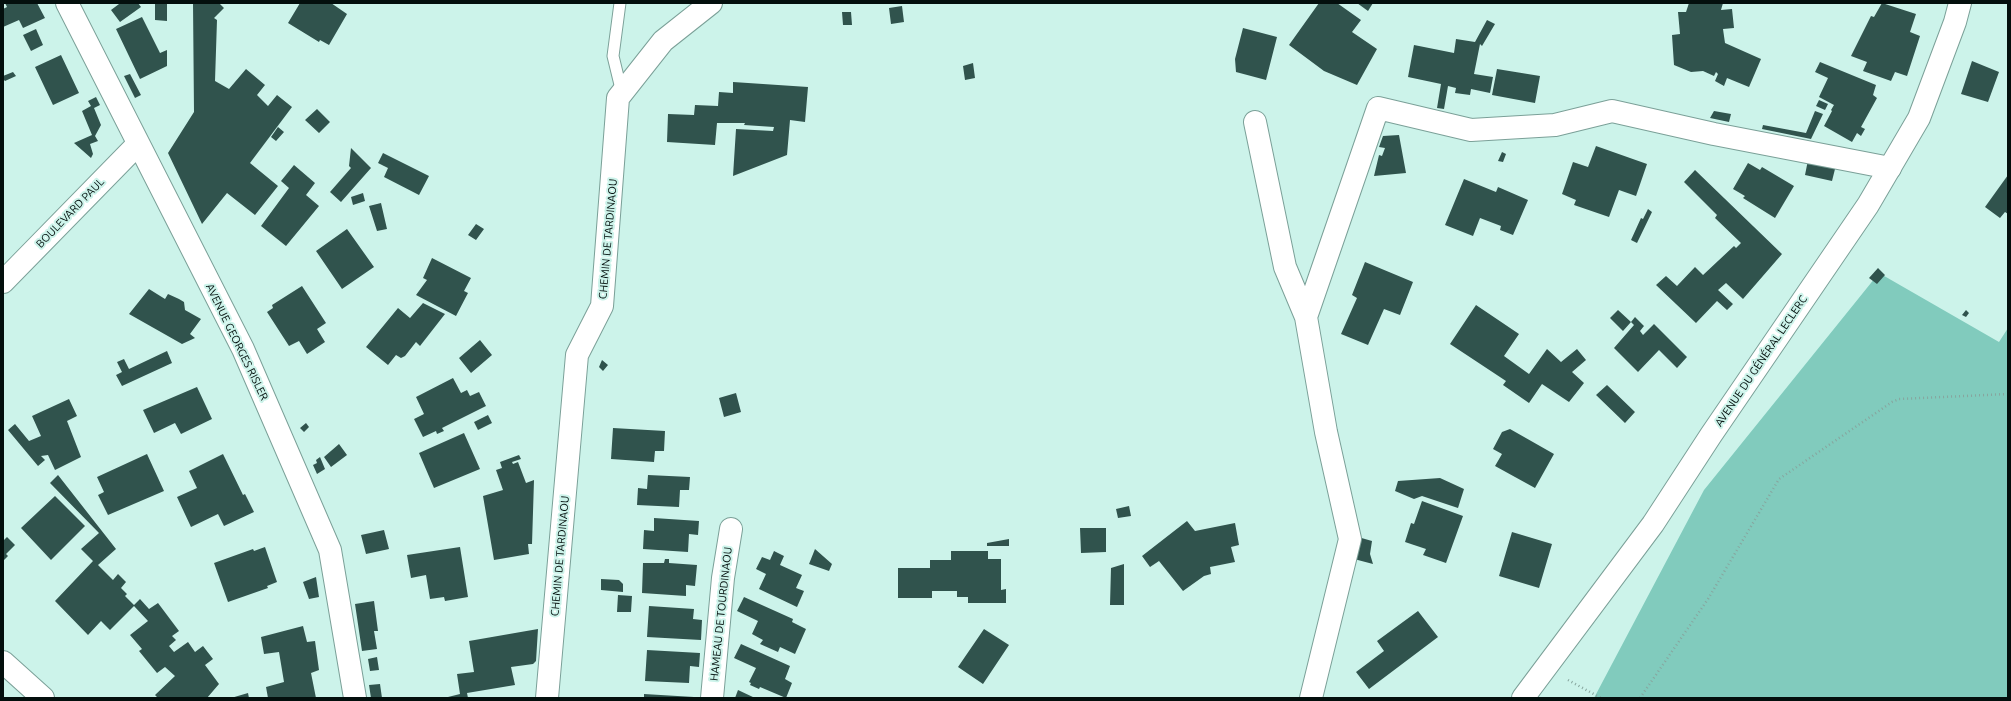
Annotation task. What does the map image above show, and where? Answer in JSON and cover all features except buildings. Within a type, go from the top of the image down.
[{"type":"street","name":"AVENUE GEORGES RISLER","points":[[67,3],[242,350],[330,550],[355,698]]},
{"type":"street","name":"CHEMIN DE TARDINAOU","points":[[547,698],[577,356],[602,306],[618,98],[663,41],[711,3]]},
{"type":"street","name":"AVENUE DU GÉNÉRAL LECLERC","points":[[1523,698],[1653,524],[1710,435],[1868,205],[1920,118],[1955,22],[1960,3]]},
{"type":"street","points":[[1306,317],[1378,108],[1471,130],[1555,125],[1612,111],[1714,134],[1890,168]]},
{"type":"street","points":[[1255,122],[1285,267],[1306,317],[1326,432],[1350,539],[1311,698]]},
{"type":"street","name":"BOULEVARD PAUL","points":[[3,282],[138,144]]},
{"type":"street","name":"HAMEAU DE TOURDINAOU","points":[[712,698],[723,578],[731,529]]},
{"type":"street","points":[[3,662],[43,698]]},
{"type":"lane","points":[[620,3],[613,56],[622,93]]},
{"type":"path","points":[[1640,698],[1708,599],[1779,479],[1892,402],[1899,399],[2008,394]]},
{"type":"path","points":[[1546,669],[1601,698]]},
{"type":"green space","points":[[1879,273],[1999,342],[2008,328],[2008,698],[1594,698],[1704,490]]}]
